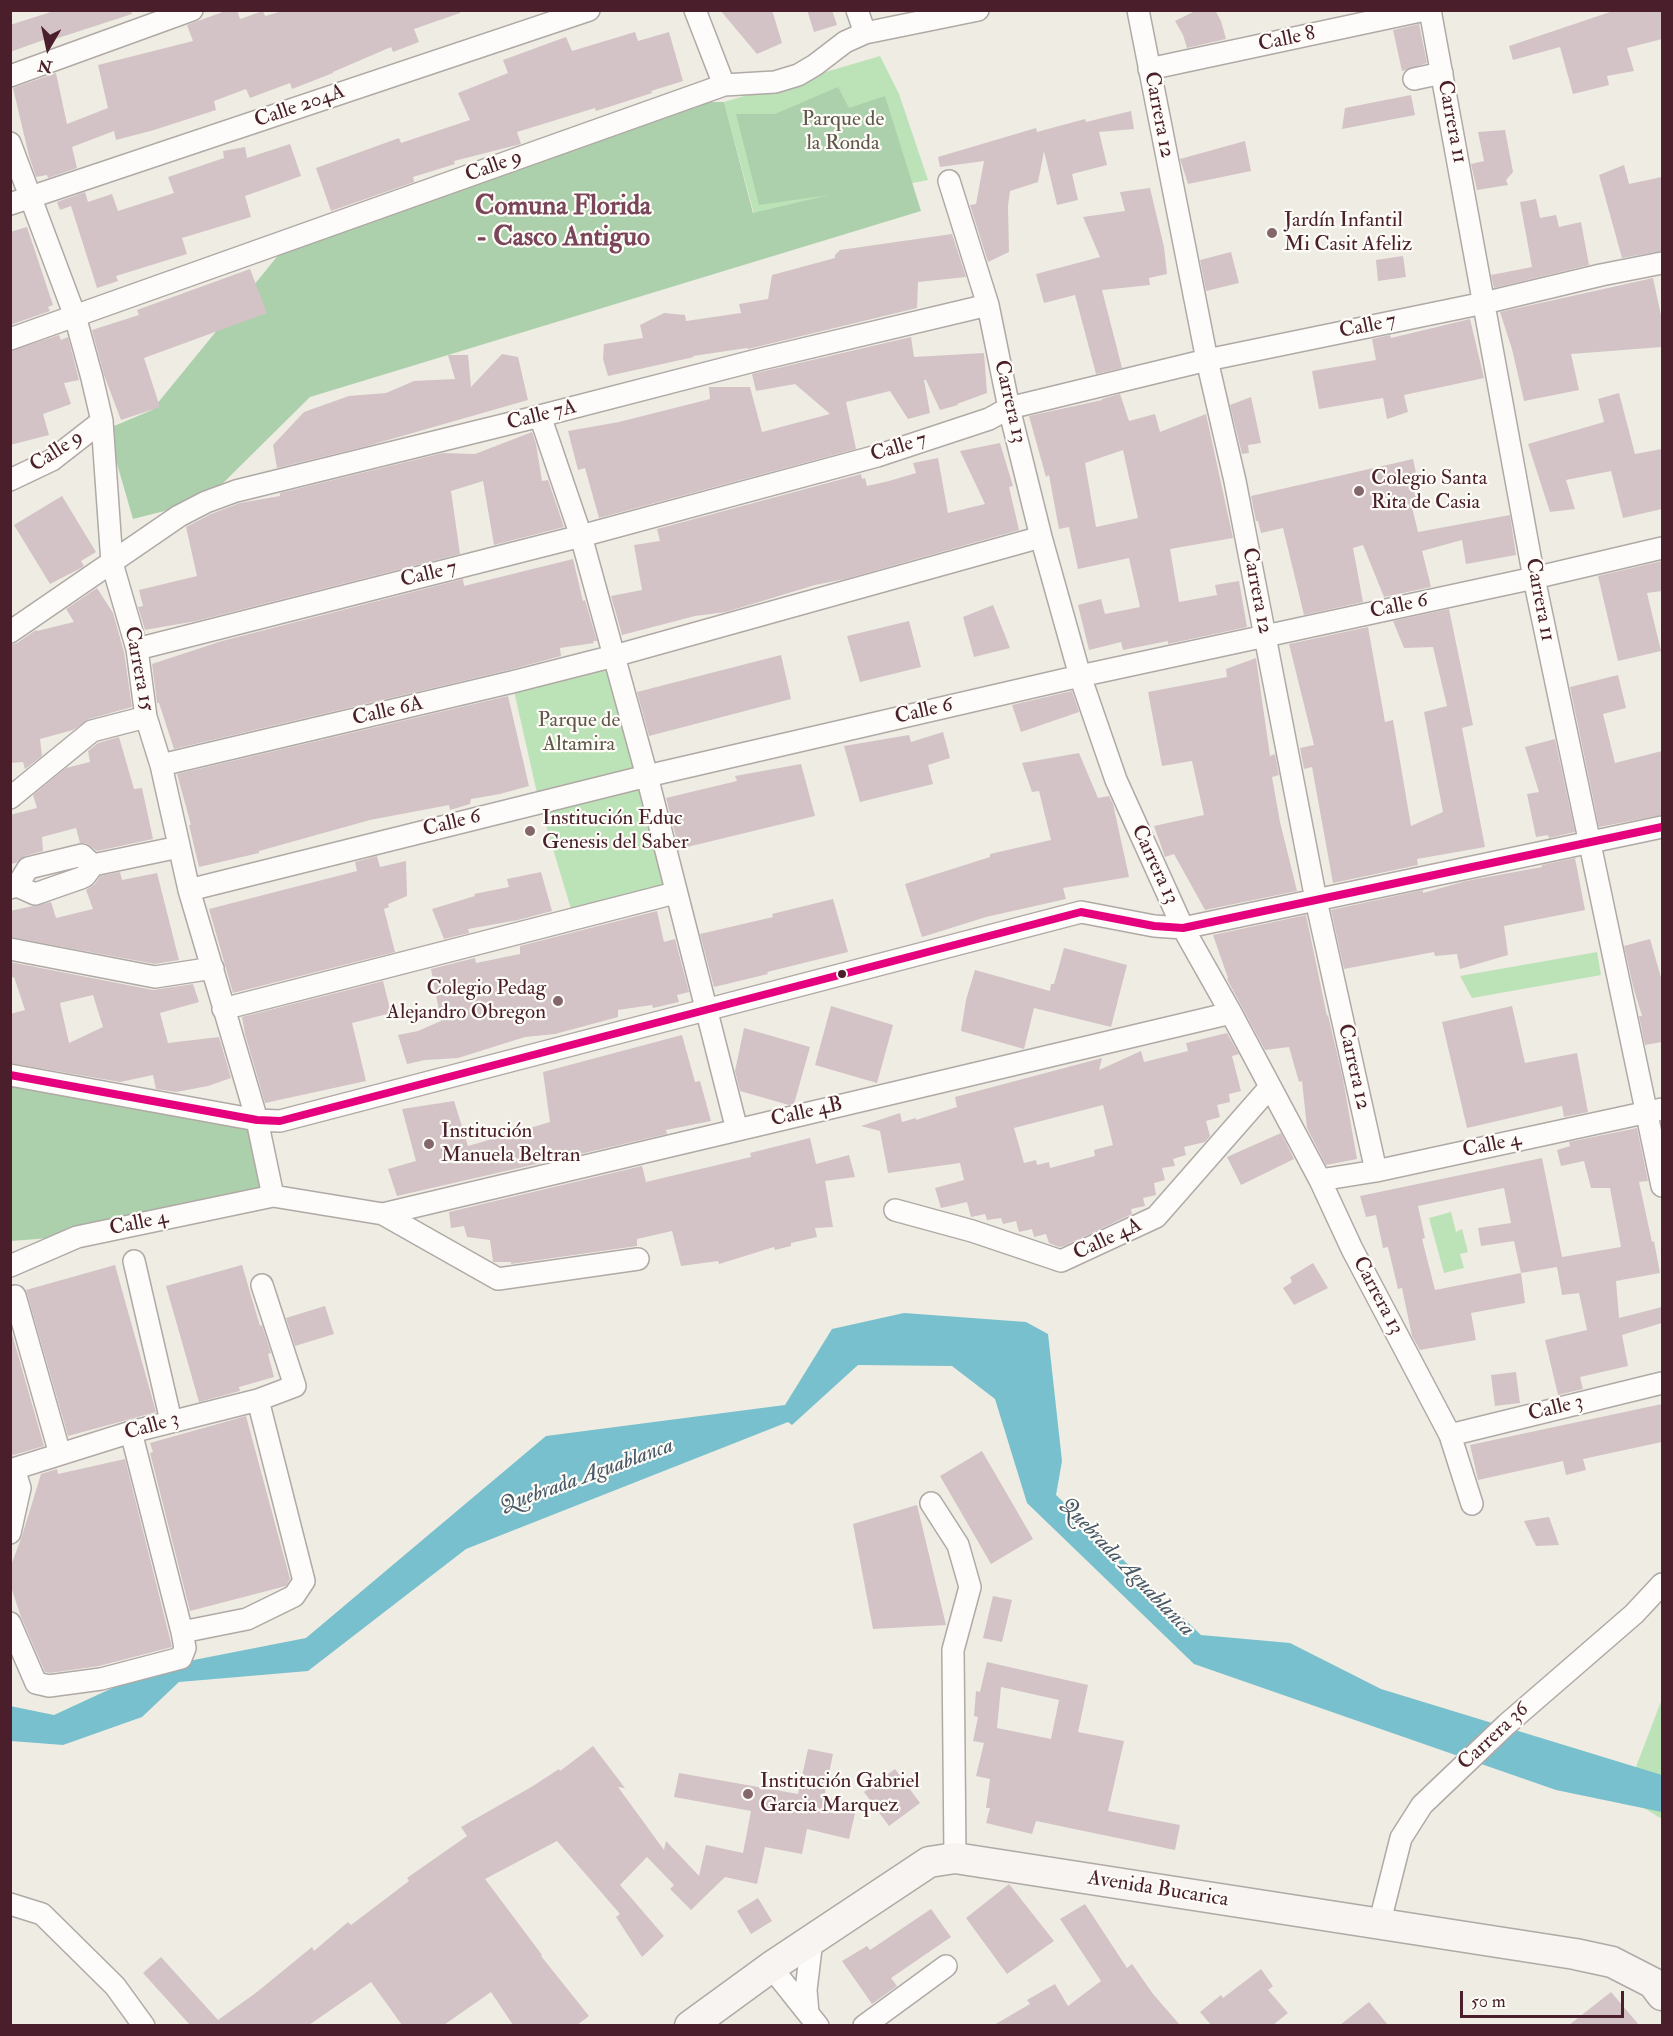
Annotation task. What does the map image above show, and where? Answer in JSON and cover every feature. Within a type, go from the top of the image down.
[{"type":"main road","name":"Avenida Bucarica","points":[[690,2025],[771,1967],[929,1862],[955,1858],[1575,1954],[1612,1962],[1653,1983],[1662,1995]]},
{"type":"street","points":[[10,76],[192,10]]},
{"type":"street","name":"Calle 204A","points":[[20,201],[589,10]]},
{"type":"street","points":[[695,10],[724,86]]},
{"type":"street","points":[[857,10],[865,33]]},
{"type":"street","name":"Calle 9","points":[[10,339],[724,86],[775,82],[798,75],[845,42],[865,33],[978,10]]},
{"type":"street","name":"Carrera 12","points":[[1138,10],[1207,360],[1235,481],[1316,900],[1376,1171]]},
{"type":"street","name":"Calle 8","points":[[1149,69],[1425,10]]},
{"type":"street","name":"Carrera 11","points":[[1430,10],[1534,578],[1589,842],[1654,1110],[1662,1186]]},
{"type":"street","points":[[1414,79],[1442,73]]},
{"type":"street","name":"Carrera 15","points":[[10,143],[20,201],[75,316],[92,378],[102,421],[112,563],[138,649],[147,717],[161,765],[189,890],[257,1120],[273,1196]]},
{"type":"street","name":"Carrera 13","points":[[949,181],[988,306],[1041,537],[1080,676],[1116,780],[1183,928],[1320,1180],[1352,1249],[1450,1435],[1472,1504]]},
{"type":"street","name":"Calle 7","points":[[138,649],[581,536],[877,456],[989,419],[1010,408],[1207,360],[1485,303],[1662,263]]},
{"type":"street","name":"Calle 7A","points":[[112,563],[179,516],[206,502],[236,491],[761,359],[988,306]]},
{"type":"street","points":[[540,416],[581,536],[647,776],[737,1130]]},
{"type":"street","name":"Calle 9","points":[[10,480],[52,460],[102,421]]},
{"type":"street","points":[[614,656],[1041,537]]},
{"type":"street","name":"Calle 6","points":[[189,890],[647,776],[1080,676],[1534,578],[1662,548]]},
{"type":"street","points":[[10,632],[112,563]]},
{"type":"street","name":"Calle 6A","points":[[161,765],[614,656]]},
{"type":"street","points":[[10,798],[92,731],[147,717]]},
{"type":"street","points":[[10,1074],[257,1120],[280,1121],[1081,912],[1154,926],[1183,928],[1662,826]]},
{"type":"street","points":[[14,887],[34,894],[81,878],[93,865],[179,847]]},
{"type":"street","points":[[223,1009],[675,893]]},
{"type":"street","points":[[10,949],[155,977],[213,968]]},
{"type":"street","name":"Calle 4B","points":[[383,1214],[1231,1013]]},
{"type":"street","name":"Calle 4A","points":[[895,1210],[972,1231],[1061,1262],[1156,1217],[1270,1087]]},
{"type":"street","name":"Calle 4","points":[[1320,1180],[1376,1171],[1654,1110]]},
{"type":"street","points":[[273,1196],[383,1214],[498,1279],[638,1259]]},
{"type":"street","name":"Calle 4","points":[[10,1266],[77,1237],[273,1196]]},
{"type":"street","points":[[134,1261],[171,1421]]},
{"type":"street","name":"Calle 3","points":[[12,1469],[131,1432],[258,1400],[295,1386],[262,1285]]},
{"type":"street","points":[[15,1296],[60,1454]]},
{"type":"street","name":"Calle 3","points":[[1450,1435],[1662,1383]]},
{"type":"street","points":[[182,1632],[247,1619],[294,1596],[304,1581],[258,1400]]},
{"type":"street","points":[[10,1623],[36,1683],[49,1686],[101,1680],[181,1658],[185,1648],[182,1632],[131,1432]]},
{"type":"street","points":[[10,1533],[20,1488],[12,1469]]},
{"type":"street","points":[[931,1503],[958,1545],[970,1587],[953,1650],[955,1858]]},
{"type":"street","name":"Carrera 36","points":[[1379,1924],[1401,1838],[1422,1805],[1507,1724],[1634,1614],[1662,1584]]},
{"type":"street","points":[[10,1904],[42,1914],[115,1986],[144,2025]]},
{"type":"street","points":[[812,1940],[806,1990],[813,2019]]},
{"type":"street","points":[[864,2025],[946,1966]]},
{"type":"street","points":[[771,1967],[813,2019]]},
{"type":"green space","name":"Parque de la Ronda","points":[[880,56],[899,94],[928,180],[754,214],[724,102]]},
{"type":"green space","points":[[838,87],[849,108],[885,96],[921,211],[310,397],[216,490],[184,506],[133,519],[107,429],[152,410],[289,242],[702,102],[724,102],[753,213],[829,195],[759,205],[736,114],[775,114]]},
{"type":"green space","name":"Parque de Altamira","points":[[614,656],[675,893],[574,919],[539,802],[512,682]]},
{"type":"green space","points":[[1597,952],[1601,975],[1472,998],[1460,976]]},
{"type":"green space","points":[[10,1084],[251,1124],[271,1195],[77,1236],[11,1241]]},
{"type":"green space","points":[[1451,1212],[1456,1232],[1462,1229],[1468,1252],[1460,1254],[1464,1268],[1444,1273],[1429,1218]]},
{"type":"green space","points":[[1662,1699],[1662,1819],[1644,1808],[1631,1787],[1636,1767]]},
{"type":"water","name":"Quebrada Aguablanca","points":[[904,1313],[1026,1322],[1048,1334],[1062,1461],[1056,1495],[1201,1635],[1290,1643],[1381,1689],[1662,1775],[1662,1812],[1556,1790],[1194,1664],[1027,1503],[995,1399],[952,1366],[858,1365],[792,1425],[788,1422],[466,1549],[308,1671],[179,1682],[142,1717],[63,1745],[11,1741],[10,1706],[54,1715],[158,1667],[306,1638],[546,1436],[785,1405],[832,1329]]},
{"type":"building","points":[[57,10],[131,10],[132,14],[10,52],[10,25]]},
{"type":"building","points":[[228,10],[237,10],[240,19],[263,11],[265,16],[286,10],[460,10],[460,13],[414,29],[419,42],[393,52],[391,47],[292,89],[290,83],[250,98],[246,89],[214,101],[216,110],[116,140],[114,131],[72,147],[77,168],[48,178],[47,175],[36,177],[13,88],[56,73],[67,124],[108,108],[98,65],[193,41],[187,25]]},
{"type":"building","points":[[720,10],[772,10],[782,43],[757,54]]},
{"type":"building","points":[[807,10],[832,10],[837,25],[814,32]]},
{"type":"building","points":[[1197,10],[1215,10],[1226,39],[1187,48],[1175,21]]},
{"type":"building","points":[[1616,10],[1662,10],[1662,39],[1627,48],[1634,71],[1607,76],[1609,85],[1573,94],[1560,47],[1513,60],[1509,46]]},
{"type":"building","points":[[1419,24],[1427,63],[1402,71],[1393,30]]},
{"type":"building","points":[[635,32],[638,41],[669,32],[683,81],[596,111],[595,108],[517,132],[521,144],[454,161],[455,164],[413,177],[414,182],[331,211],[316,168],[399,138],[401,143],[470,120],[458,93],[508,73],[503,60],[566,37],[572,51]]},
{"type":"building","points":[[1411,95],[1415,115],[1342,129],[1345,108]]},
{"type":"building","points":[[1131,111],[1134,129],[1099,132],[1107,165],[1072,174],[1078,200],[1057,205],[1044,151],[1038,182],[1010,191],[1009,252],[988,262],[970,205],[976,204],[984,161],[940,167],[938,157],[1036,128],[1037,132],[1085,119],[1086,122]]},
{"type":"building","points":[[1505,130],[1513,172],[1506,180],[1508,185],[1477,190],[1471,164],[1484,161],[1478,132]]},
{"type":"building","points":[[1245,141],[1251,171],[1188,184],[1180,159]]},
{"type":"building","points":[[290,144],[301,176],[245,196],[251,217],[182,238],[187,254],[116,276],[118,281],[97,288],[71,206],[60,210],[57,202],[85,192],[88,202],[112,194],[118,211],[174,193],[168,177],[224,158],[223,151],[245,147],[247,158]]},
{"type":"building","points":[[1624,165],[1629,184],[1662,177],[1662,251],[1622,258],[1599,175]]},
{"type":"building","points":[[1150,188],[1164,247],[1167,274],[1149,278],[1150,285],[1102,290],[1122,368],[1096,374],[1075,295],[1044,303],[1036,274],[1100,257],[1083,217],[1125,211],[1120,192]]},
{"type":"building","points":[[1536,199],[1540,218],[1556,215],[1559,227],[1581,222],[1589,265],[1494,288],[1491,275],[1532,267],[1520,202]]},
{"type":"building","points":[[27,227],[53,305],[48,307],[50,311],[10,325],[10,232]]},
{"type":"building","points":[[952,234],[966,277],[918,282],[917,308],[748,349],[693,356],[608,376],[603,359],[604,344],[643,338],[640,325],[664,313],[685,315],[686,321],[741,313],[739,304],[768,299],[772,275],[835,258],[840,250]]},
{"type":"building","points":[[1231,252],[1239,283],[1206,291],[1200,260]]},
{"type":"building","points":[[1403,256],[1406,277],[1378,281],[1376,260]]},
{"type":"building","points":[[250,269],[267,313],[144,358],[160,407],[121,420],[104,375],[92,330],[139,315],[137,310]]},
{"type":"building","points":[[1653,278],[1662,320],[1662,347],[1571,354],[1579,390],[1524,401],[1512,349],[1500,312]]},
{"type":"building","points":[[1470,319],[1484,378],[1404,395],[1408,412],[1387,419],[1383,398],[1319,409],[1312,371],[1376,360],[1372,339],[1390,335],[1391,338]]},
{"type":"building","points":[[59,335],[61,340],[68,337],[79,380],[64,383],[71,404],[43,414],[49,435],[10,445],[10,351]]},
{"type":"building","points":[[911,337],[914,357],[984,353],[987,393],[940,410],[924,380],[930,413],[908,419],[890,391],[846,402],[856,449],[599,518],[585,468],[578,470],[568,431],[619,422],[710,399],[709,387],[750,387],[762,432],[830,414],[795,384],[756,391],[752,374]]},
{"type":"building","points":[[502,354],[518,357],[528,400],[367,446],[277,468],[273,445],[304,412],[349,396],[386,393],[414,381],[455,379],[448,355],[468,355],[471,387]]},
{"type":"building","points":[[1619,393],[1635,454],[1662,449],[1662,509],[1623,518],[1611,471],[1566,480],[1575,509],[1550,512],[1528,444],[1604,422],[1598,399]]},
{"type":"building","points":[[1120,394],[1129,421],[1155,414],[1160,432],[1206,414],[1233,538],[1170,549],[1179,602],[1217,595],[1215,585],[1239,581],[1247,627],[1168,644],[1168,641],[1123,650],[1121,642],[1089,650],[1078,605],[1101,599],[1105,614],[1140,607],[1129,558],[1078,569],[1069,527],[1059,529],[1049,475],[1046,477],[1029,416]],"holes":[[[1123,450],[1138,518],[1096,527],[1085,463]]]},
{"type":"building","points":[[1251,397],[1261,443],[1248,445],[1249,453],[1242,454],[1230,405]]},
{"type":"building","points":[[532,432],[542,481],[548,480],[564,527],[494,545],[483,481],[451,491],[460,554],[196,621],[145,630],[138,607],[143,606],[139,590],[197,576],[186,527],[211,514],[240,503],[280,496],[280,493],[443,453],[475,454]]},
{"type":"building","points":[[1000,443],[1013,486],[1009,487],[1019,530],[845,579],[815,585],[726,612],[695,616],[622,635],[611,596],[642,590],[634,545],[660,541],[657,529],[861,474],[867,486],[889,481],[916,473],[913,463],[938,458],[948,513],[985,504],[960,451]]},
{"type":"building","points":[[1413,459],[1421,496],[1410,499],[1418,532],[1510,515],[1516,555],[1466,564],[1462,540],[1422,551],[1431,587],[1384,597],[1363,545],[1353,548],[1363,602],[1304,615],[1283,528],[1261,533],[1251,496]]},
{"type":"building","points":[[62,496],[96,552],[81,561],[84,566],[50,584],[14,525]]},
{"type":"building","points":[[573,559],[583,601],[585,600],[597,641],[593,641],[594,643],[560,648],[561,656],[509,670],[174,749],[159,703],[157,703],[152,664],[222,641],[463,579],[464,586]]},
{"type":"building","points":[[1662,561],[1662,591],[1647,593],[1661,651],[1618,661],[1598,576]]},
{"type":"building","points":[[97,588],[113,613],[124,652],[132,707],[89,719],[73,730],[40,739],[42,756],[25,769],[23,762],[10,763],[10,645],[36,630],[74,622],[66,609]]},
{"type":"building","points":[[993,605],[1010,648],[974,657],[963,617]]},
{"type":"building","points":[[1449,609],[1473,725],[1462,728],[1485,847],[1417,859],[1418,865],[1333,883],[1312,767],[1304,769],[1300,748],[1314,745],[1289,644],[1368,627],[1385,722],[1393,720],[1411,826],[1443,812],[1424,712],[1447,706],[1433,647],[1404,648],[1393,621]]},
{"type":"building","points":[[909,621],[921,667],[860,682],[847,636]]},
{"type":"building","points":[[781,655],[791,699],[649,736],[637,692]]},
{"type":"building","points":[[1256,658],[1270,756],[1275,754],[1279,775],[1272,777],[1280,822],[1297,891],[1205,910],[1174,854],[1165,857],[1154,826],[1204,815],[1192,761],[1162,766],[1148,692],[1227,677],[1226,669]]},
{"type":"building","points":[[1618,675],[1626,708],[1603,714],[1615,763],[1662,751],[1662,815],[1599,827],[1570,687]]},
{"type":"building","points":[[1072,691],[1079,712],[1021,732],[1012,705]]},
{"type":"building","points":[[508,696],[529,786],[471,799],[470,804],[450,810],[449,805],[370,820],[259,851],[259,853],[199,867],[189,825],[191,825],[177,774]]},
{"type":"building","points":[[943,732],[950,758],[928,765],[933,784],[860,802],[844,746],[909,735],[911,742]]},
{"type":"building","points":[[119,737],[134,789],[142,788],[153,839],[97,851],[86,843],[80,843],[76,828],[42,837],[43,851],[25,856],[16,863],[10,864],[10,815],[37,808],[33,795],[66,768],[90,762],[88,751],[98,743]]},
{"type":"building","points":[[1555,739],[1575,832],[1549,838],[1548,835],[1536,837],[1527,794],[1539,792],[1525,747]]},
{"type":"building","points":[[1079,753],[1098,798],[1109,796],[1113,804],[1129,877],[1063,888],[1066,899],[986,917],[922,937],[905,884],[990,857],[990,854],[1051,840],[1039,791],[1032,792],[1022,763]]},
{"type":"building","points":[[801,764],[815,816],[679,849],[666,798],[737,781],[735,776]]},
{"type":"building","points":[[377,856],[380,867],[406,861],[407,896],[388,904],[389,907],[384,909],[395,952],[233,993],[209,909],[357,871],[355,862]]},
{"type":"building","points":[[1575,858],[1585,910],[1504,926],[1508,955],[1460,969],[1457,954],[1435,956],[1434,952],[1344,969],[1331,910],[1423,890],[1423,893],[1466,881],[1542,867],[1542,865]]},
{"type":"building","points":[[120,872],[122,880],[157,873],[179,960],[155,964],[10,937],[10,911],[51,902],[56,918],[93,909],[86,890],[95,884],[100,876]]},
{"type":"building","points":[[541,872],[552,911],[468,929],[469,933],[444,939],[432,909],[475,896],[474,894],[509,887],[507,879]]},
{"type":"building","points":[[833,899],[848,952],[714,987],[700,934],[773,917],[772,914]]},
{"type":"building","points":[[657,911],[664,942],[675,939],[689,992],[677,995],[679,1002],[653,1008],[652,1005],[618,1010],[618,1017],[555,1034],[525,1037],[458,1058],[425,1060],[407,1064],[398,1035],[418,1031],[441,1021],[431,969],[475,958],[476,963],[520,954],[520,946]]},
{"type":"building","points":[[1306,915],[1343,1079],[1357,1159],[1326,1165],[1307,1128],[1302,1081],[1299,1082],[1289,1047],[1265,1050],[1227,979],[1213,935]]},
{"type":"building","points":[[1650,939],[1662,981],[1662,1042],[1645,1045],[1639,1016],[1642,1016],[1624,946]]},
{"type":"building","points":[[1064,948],[1127,965],[1111,1027],[1034,1008],[1024,1049],[961,1031],[966,1000],[975,970],[1050,991]]},
{"type":"building","points":[[10,962],[153,990],[193,984],[199,1002],[160,1013],[168,1043],[219,1037],[231,1078],[208,1086],[176,1092],[156,1089],[153,1075],[120,1082],[10,1063],[10,1014],[25,1010],[14,977],[10,978]],"holes":[[[93,995],[103,1027],[69,1043],[60,1003]]]},
{"type":"building","points":[[383,981],[391,1013],[352,1023],[366,1081],[265,1103],[242,1017]]},
{"type":"building","points":[[831,1006],[893,1025],[877,1083],[815,1065]]},
{"type":"building","points":[[1512,1006],[1525,1063],[1577,1053],[1588,1112],[1564,1117],[1562,1106],[1467,1128],[1442,1022]]},
{"type":"building","points":[[744,1028],[810,1047],[794,1104],[789,1105],[740,1091],[735,1071]]},
{"type":"building","points":[[1227,1033],[1239,1054],[1232,1056],[1241,1091],[1229,1094],[1230,1102],[1217,1105],[1220,1117],[1206,1121],[1210,1136],[1205,1142],[1184,1147],[1186,1155],[1173,1159],[1175,1166],[1162,1168],[1165,1180],[1154,1183],[1156,1195],[1143,1198],[1145,1206],[1131,1209],[1132,1214],[1064,1246],[1059,1247],[1049,1243],[1046,1234],[1034,1237],[1032,1229],[1019,1232],[1016,1221],[1003,1224],[1001,1218],[987,1220],[985,1214],[971,1217],[967,1202],[941,1208],[935,1188],[964,1180],[960,1163],[888,1173],[880,1131],[861,1126],[900,1113],[902,1122],[916,1118],[916,1120],[957,1107],[955,1097],[1102,1058],[1099,1070],[1141,1051],[1144,1062],[1188,1051],[1186,1043]],"holes":[[[1103,1105],[1113,1145],[1094,1150],[1095,1156],[1050,1168],[1049,1162],[1037,1165],[1036,1160],[1024,1163],[1014,1128]]]},
{"type":"building","points":[[682,1035],[695,1082],[700,1081],[711,1121],[666,1130],[667,1134],[397,1196],[388,1169],[416,1161],[402,1109],[454,1101],[468,1146],[550,1122],[543,1072]]},
{"type":"building","points":[[1637,1128],[1648,1181],[1639,1182],[1660,1273],[1616,1281],[1619,1318],[1662,1307],[1662,1323],[1622,1335],[1628,1366],[1580,1377],[1583,1389],[1558,1395],[1545,1340],[1587,1330],[1579,1293],[1562,1295],[1557,1267],[1521,1273],[1525,1303],[1471,1313],[1476,1340],[1420,1350],[1412,1336],[1402,1288],[1398,1289],[1388,1247],[1383,1248],[1376,1215],[1366,1217],[1360,1196],[1542,1158],[1562,1257],[1621,1247],[1610,1188],[1591,1188],[1584,1161],[1561,1166],[1557,1150],[1570,1146],[1569,1142]],"holes":[[[1504,1188],[1511,1223],[1478,1228],[1481,1246],[1514,1241],[1521,1273],[1435,1290],[1422,1239],[1425,1238],[1418,1206]]]},
{"type":"building","points":[[1281,1133],[1294,1159],[1241,1185],[1227,1157]]},
{"type":"building","points":[[810,1138],[816,1164],[849,1155],[855,1177],[825,1181],[833,1227],[815,1228],[817,1237],[791,1243],[791,1246],[775,1250],[774,1247],[719,1264],[718,1261],[681,1266],[672,1231],[637,1239],[637,1246],[511,1264],[511,1262],[493,1262],[490,1240],[467,1237],[464,1226],[451,1228],[449,1212],[642,1166],[646,1182],[751,1157],[750,1153]]},
{"type":"building","points":[[1313,1263],[1328,1288],[1294,1305],[1283,1288],[1292,1282],[1290,1277]]},
{"type":"building","points":[[115,1265],[156,1412],[68,1436],[26,1290]]},
{"type":"building","points":[[242,1265],[260,1326],[262,1325],[271,1353],[268,1354],[274,1377],[239,1387],[240,1391],[199,1402],[166,1286]]},
{"type":"building","points":[[325,1306],[334,1334],[295,1346],[286,1318]]},
{"type":"building","points":[[10,1327],[44,1446],[10,1456]]},
{"type":"building","points":[[1516,1372],[1520,1403],[1495,1406],[1491,1375]]},
{"type":"building","points":[[1662,1404],[1662,1442],[1583,1459],[1586,1470],[1566,1475],[1563,1461],[1478,1480],[1470,1445]]},
{"type":"building","points":[[246,1416],[290,1579],[286,1586],[190,1611],[150,1453],[153,1452],[150,1443]]},
{"type":"building","points":[[982,1451],[1033,1539],[991,1564],[940,1476]]},
{"type":"building","points":[[125,1459],[172,1647],[99,1666],[45,1672],[21,1617],[10,1584],[10,1568],[41,1474],[57,1469],[58,1474]]},
{"type":"building","points":[[917,1505],[946,1625],[873,1629],[853,1524]]},
{"type":"building","points":[[1549,1517],[1559,1545],[1536,1546],[1524,1521]]},
{"type":"building","points":[[993,1596],[1012,1600],[1002,1642],[983,1638]]},
{"type":"building","points":[[987,1662],[1088,1685],[1078,1732],[1124,1741],[1108,1811],[1180,1825],[1175,1850],[1036,1821],[1032,1834],[986,1823],[990,1808],[986,1808],[990,1779],[976,1776],[984,1743],[973,1741],[978,1717],[974,1716],[976,1691],[980,1692]],"holes":[[[1001,1687],[1059,1700],[1051,1739],[997,1728]]]},
{"type":"building","points":[[593,1746],[625,1788],[618,1787],[664,1850],[666,1841],[699,1876],[706,1845],[743,1853],[751,1811],[674,1797],[679,1773],[798,1794],[808,1749],[833,1754],[824,1797],[857,1805],[849,1839],[807,1829],[802,1854],[765,1847],[757,1884],[725,1877],[691,1910],[670,1889],[674,1885],[647,1857],[620,1885],[664,1936],[642,1957],[616,1917],[620,1914],[557,1841],[485,1879],[541,1956],[589,2016],[577,2025],[513,2025],[491,1992],[444,2025],[402,2025],[371,1982],[309,2025],[190,2025],[143,1973],[161,1957],[218,2020],[257,1992],[312,1947],[314,1951],[348,1922],[351,1925],[409,1881],[407,1878],[467,1836],[461,1827],[559,1769],[560,1771]]},
{"type":"building","points":[[895,1769],[920,1803],[889,1826],[864,1792]]},
{"type":"building","points":[[1009,1884],[1054,1941],[1007,1974],[966,1918]]},
{"type":"building","points":[[758,1898],[772,1921],[751,1934],[737,1911]]},
{"type":"building","points":[[1085,1904],[1127,1968],[1132,1964],[1153,1994],[1180,2025],[994,2025],[1030,2004],[1027,2000],[1055,1984],[1068,2006],[1101,1981],[1060,1919]]},
{"type":"building","points":[[931,1909],[951,1937],[891,1978],[897,1986],[872,2004],[842,1961],[867,1946],[870,1950]]},
{"type":"building","points":[[1261,1969],[1273,1986],[1268,1990],[1288,2013],[1273,2025],[1211,2025],[1200,2012],[1221,1995],[1223,1998]]},
{"type":"building","points":[[1611,1992],[1639,2025],[1569,2025]]},
{"type":"building","points":[[1369,2002],[1388,2025],[1340,2025]]},
{"type":"transit line","points":[[10,1075],[257,1120],[280,1121],[1081,912],[1154,926],[1183,928],[1662,827]]},
{"type":"place","name":"Jardín Infantil Mi Casit Afeliz","points":[[1272,233]]},
{"type":"place","name":"Colegio Santa Rita de Casia","points":[[1359,491]]},
{"type":"place","name":"Institución Educ Genesis del Saber","points":[[530,831]]},
{"type":"place","name":"Colegio Pedag Alejandro Obregon","points":[[558,1001]]},
{"type":"place","name":"Institución Manuela Beltran","points":[[429,1144]]},
{"type":"place","name":"Institución Gabriel Garcia Marquez","points":[[748,1794]]},
{"type":"district","name":"Comuna Florida - Casco Antiguo","points":[[563,224]]}]
